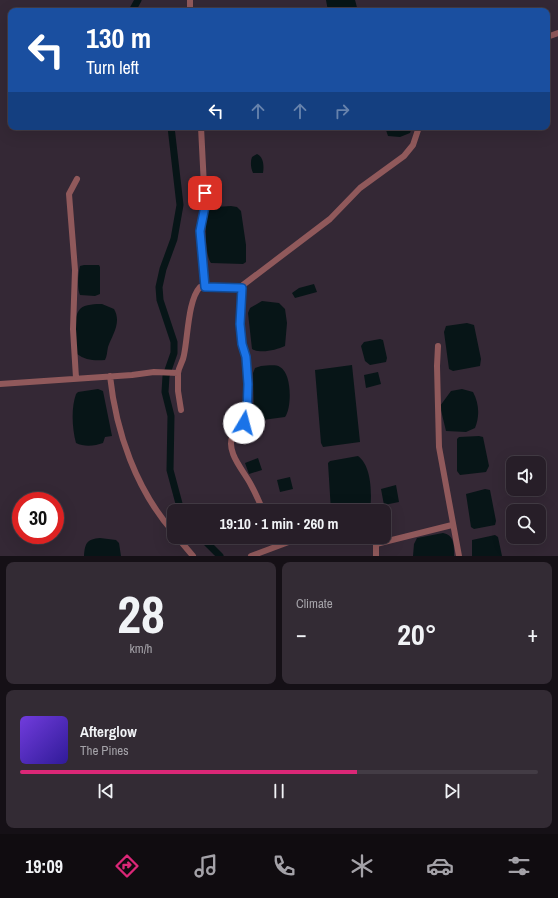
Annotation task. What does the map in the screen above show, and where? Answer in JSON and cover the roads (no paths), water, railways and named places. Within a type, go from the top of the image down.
[{"type":"street","points":[[201,130],[205,206],[200,231],[205,287]]},
{"type":"street","points":[[260,504],[249,481],[240,468],[231,443],[233,435],[244,423],[247,416],[247,367],[242,344],[240,313],[243,285],[330,218],[360,188],[404,156],[413,145],[418,130]]},
{"type":"street","points":[[76,378],[73,329],[75,309],[75,264],[69,194],[78,179]]},
{"type":"street","points":[[181,410],[178,391],[178,373],[188,337],[191,308],[195,292],[200,287],[242,288]]},
{"type":"street","points":[[438,346],[439,447],[452,525],[459,556]]},
{"type":"street","points":[[0,384],[144,373],[178,373]]},
{"type":"street","points":[[110,376],[119,427],[137,477],[167,525]]},
{"type":"street","points":[[376,556],[376,544],[452,525]]},
{"type":"street","points":[[183,544],[193,556]]},
{"type":"street","points":[[250,556],[281,544]]},
{"type":"waterway","points":[[134,8],[138,0]]},
{"type":"waterway","points":[[171,130],[180,205],[174,239],[163,269],[159,287],[160,300],[174,342],[174,353],[166,376],[165,392],[171,416],[170,470],[179,504]]},
{"type":"waterway","points":[[208,544],[220,556]]}]
